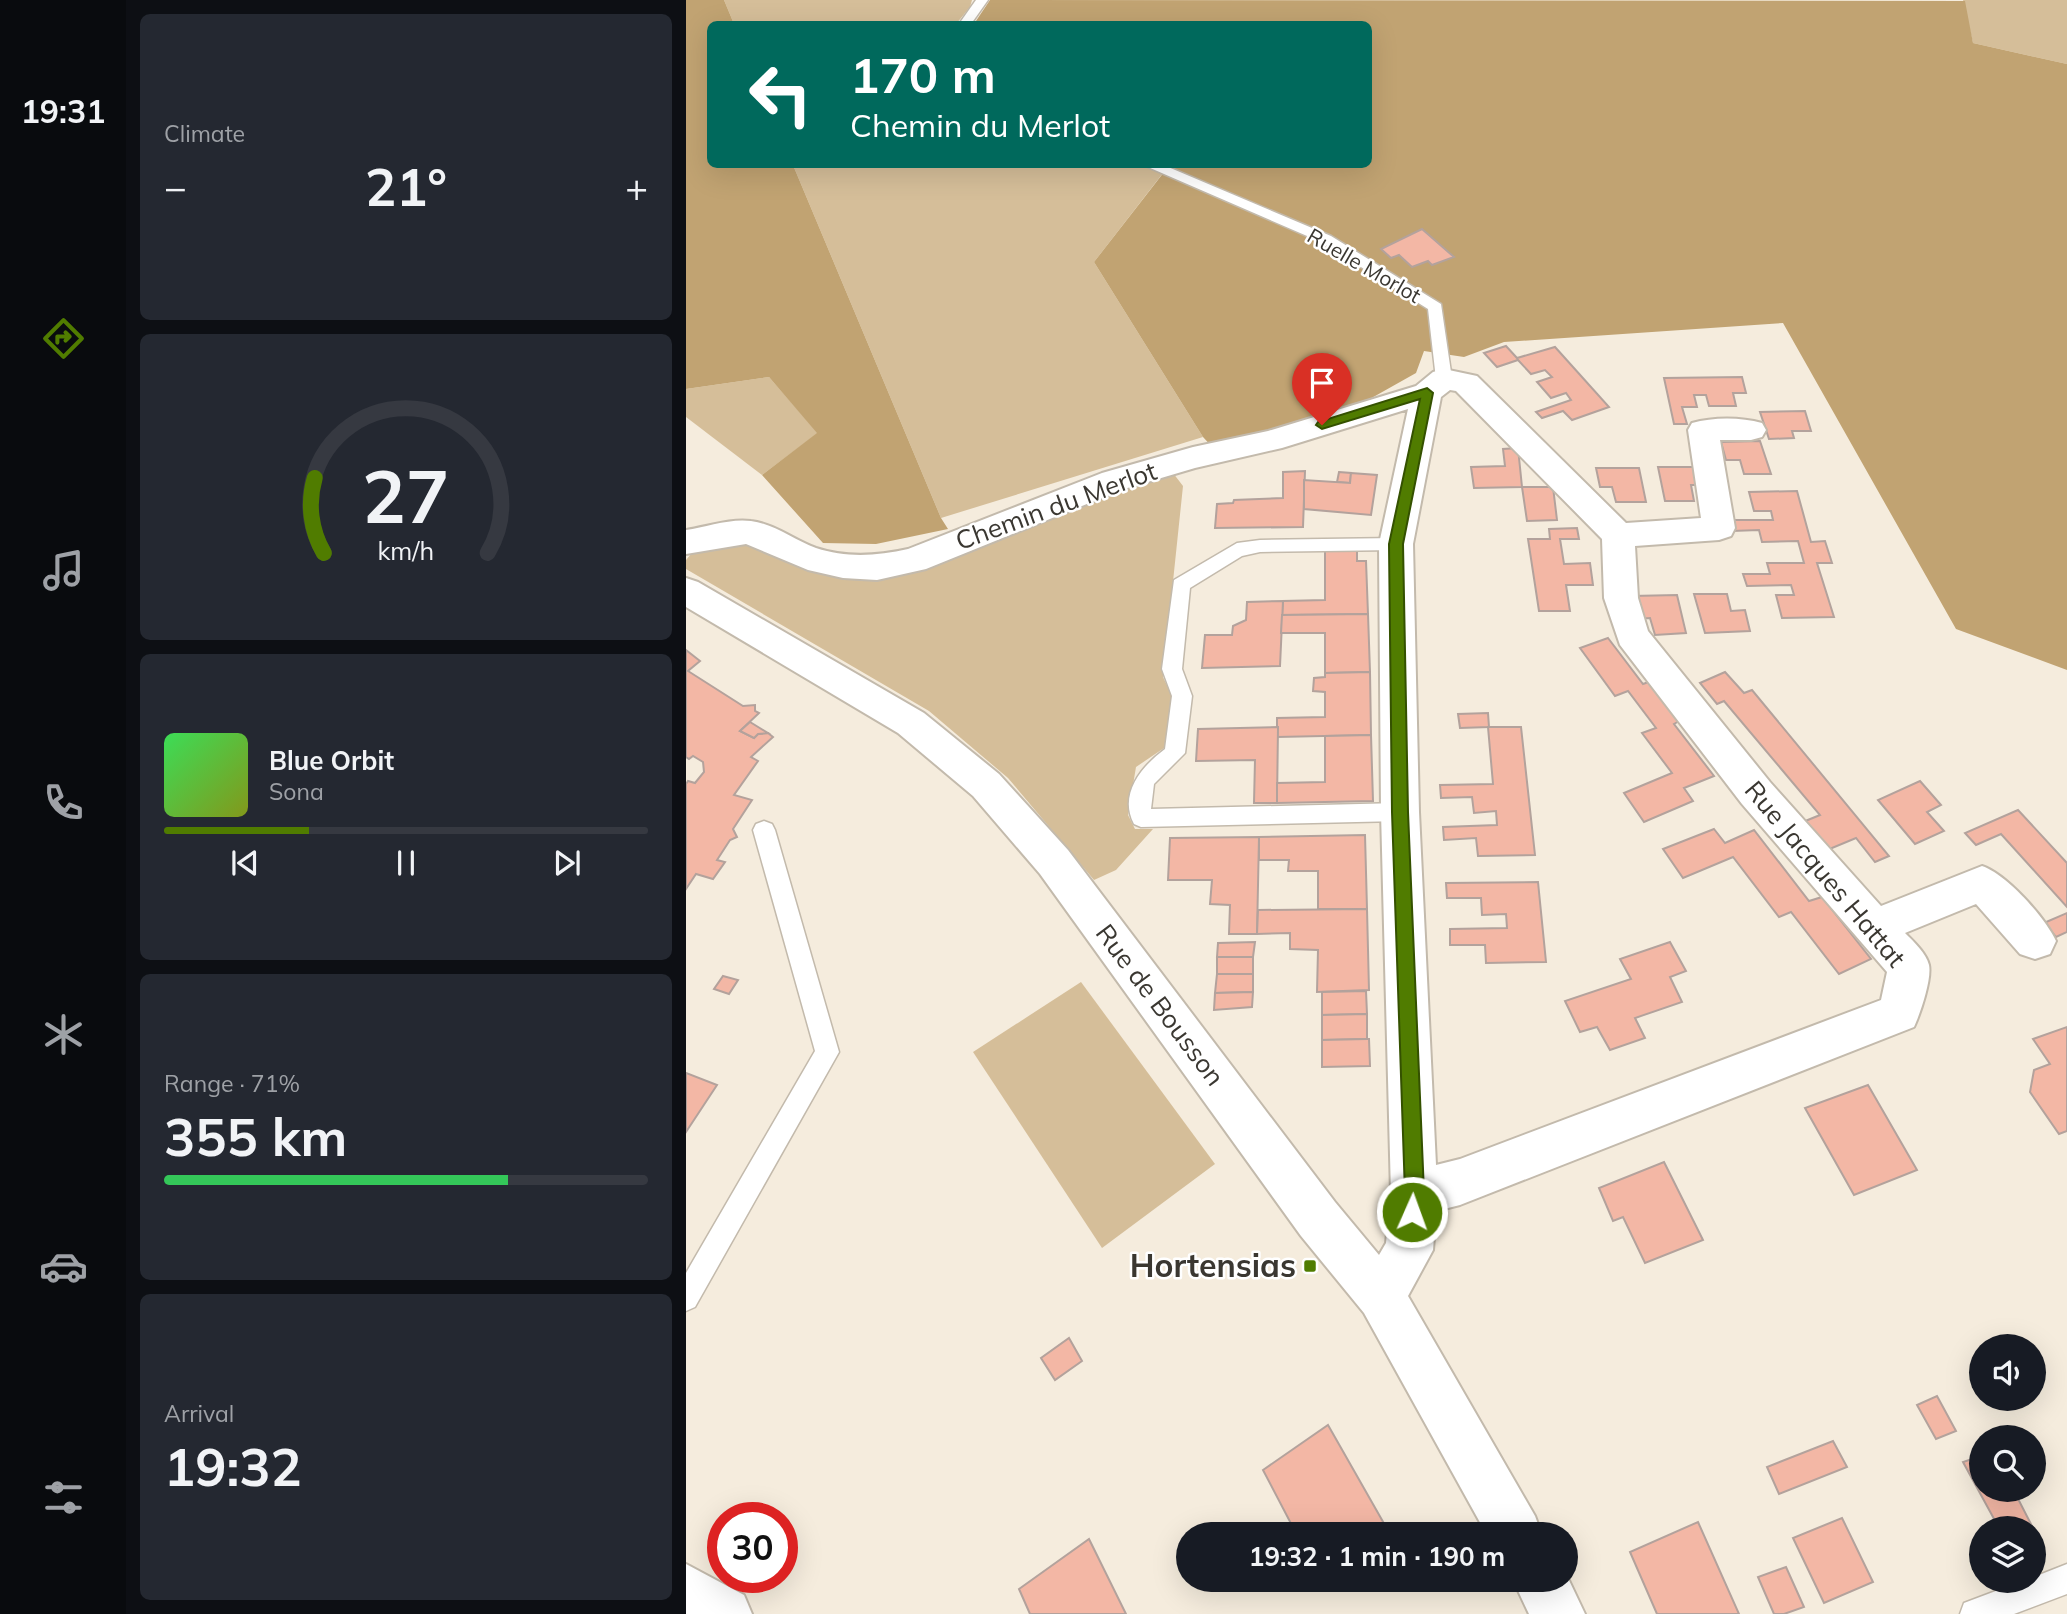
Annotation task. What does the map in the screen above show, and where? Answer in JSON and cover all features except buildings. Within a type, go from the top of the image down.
[{"type":"street","points":[[1381,1296],[1409,1250],[1414,1193],[1400,812],[1396,544],[1436,386],[1466,383],[1618,535],[1719,528],[1703,430],[1751,430]]},
{"type":"street","name":"Chemin du Merlot","points":[[686,542],[746,531],[759,534],[808,558],[844,566],[877,568],[914,560],[1113,481],[1193,457],[1271,441],[1436,386]]},
{"type":"street","name":"Rue Jacques Hattat","points":[[1414,1193],[1460,1182],[1899,1013],[1909,967],[1756,793],[1632,636],[1621,597],[1618,535]]},
{"type":"street","name":"Rue de Bousson","points":[[686,591],[911,723],[986,785],[1054,862],[1312,1210],[1381,1296],[1509,1522]]},
{"type":"street","points":[[1875,927],[1982,883],[2035,941]]},
{"type":"street","points":[[686,1591],[725,1614]]},
{"type":"street","points":[[1546,1592],[1558,1614]]},
{"type":"lane","points":[[967,21],[982,0]]},
{"type":"lane","name":"Ruelle Morlot","points":[[1157,168],[1326,239],[1436,307],[1436,386]]},
{"type":"lane","points":[[1396,544],[1259,546],[1237,550],[1181,585],[1172,669],[1182,696],[1175,753],[1148,773],[1140,797],[1142,818],[1400,812]]},
{"type":"lane","points":[[686,1298],[827,1052],[764,830]]},
{"type":"lane","points":[[1975,1614],[2067,1579]]},
{"type":"shaded area","points":[[686,0],[724,0],[733,21],[707,21],[707,168],[794,168],[941,518],[948,529],[876,544],[823,543],[762,475],[817,433],[769,377],[686,389]]},
{"type":"shaded area","points":[[724,0],[972,0],[970,7],[958,21],[733,21]]},
{"type":"shaded area","points":[[990,0],[1965,1],[1973,43],[2067,64],[2067,670],[1956,629],[1783,323],[1504,342],[1464,357],[1424,351],[1416,373],[1352,409],[1215,450],[1203,437],[1094,262],[1167,168],[1372,168],[1372,21],[976,21]]},
{"type":"shaded area","points":[[1963,0],[2067,0],[2067,64],[1973,43]]},
{"type":"shaded area","points":[[794,168],[1150,168],[1163,173],[1094,262],[1203,437],[941,518]]},
{"type":"shaded area","points":[[769,377],[818,433],[762,475],[686,417],[686,389]]},
{"type":"shaded area","points":[[1173,473],[1183,486],[1163,677],[1175,702],[1170,744],[1136,767],[1128,815],[1135,829],[1153,829],[1116,870],[1094,880],[1008,778],[929,711],[686,569],[686,560],[698,546],[737,541],[831,576],[880,580],[1133,480]]},
{"type":"shaded area","points":[[1081,982],[1215,1164],[1102,1248],[973,1052]]},
{"type":"place","name":"Hortensias","points":[[1310,1266]]},
{"type":"route","points":[[1322,425],[1427,393],[1396,544],[1400,812],[1414,1193],[1412,1212]]}]
